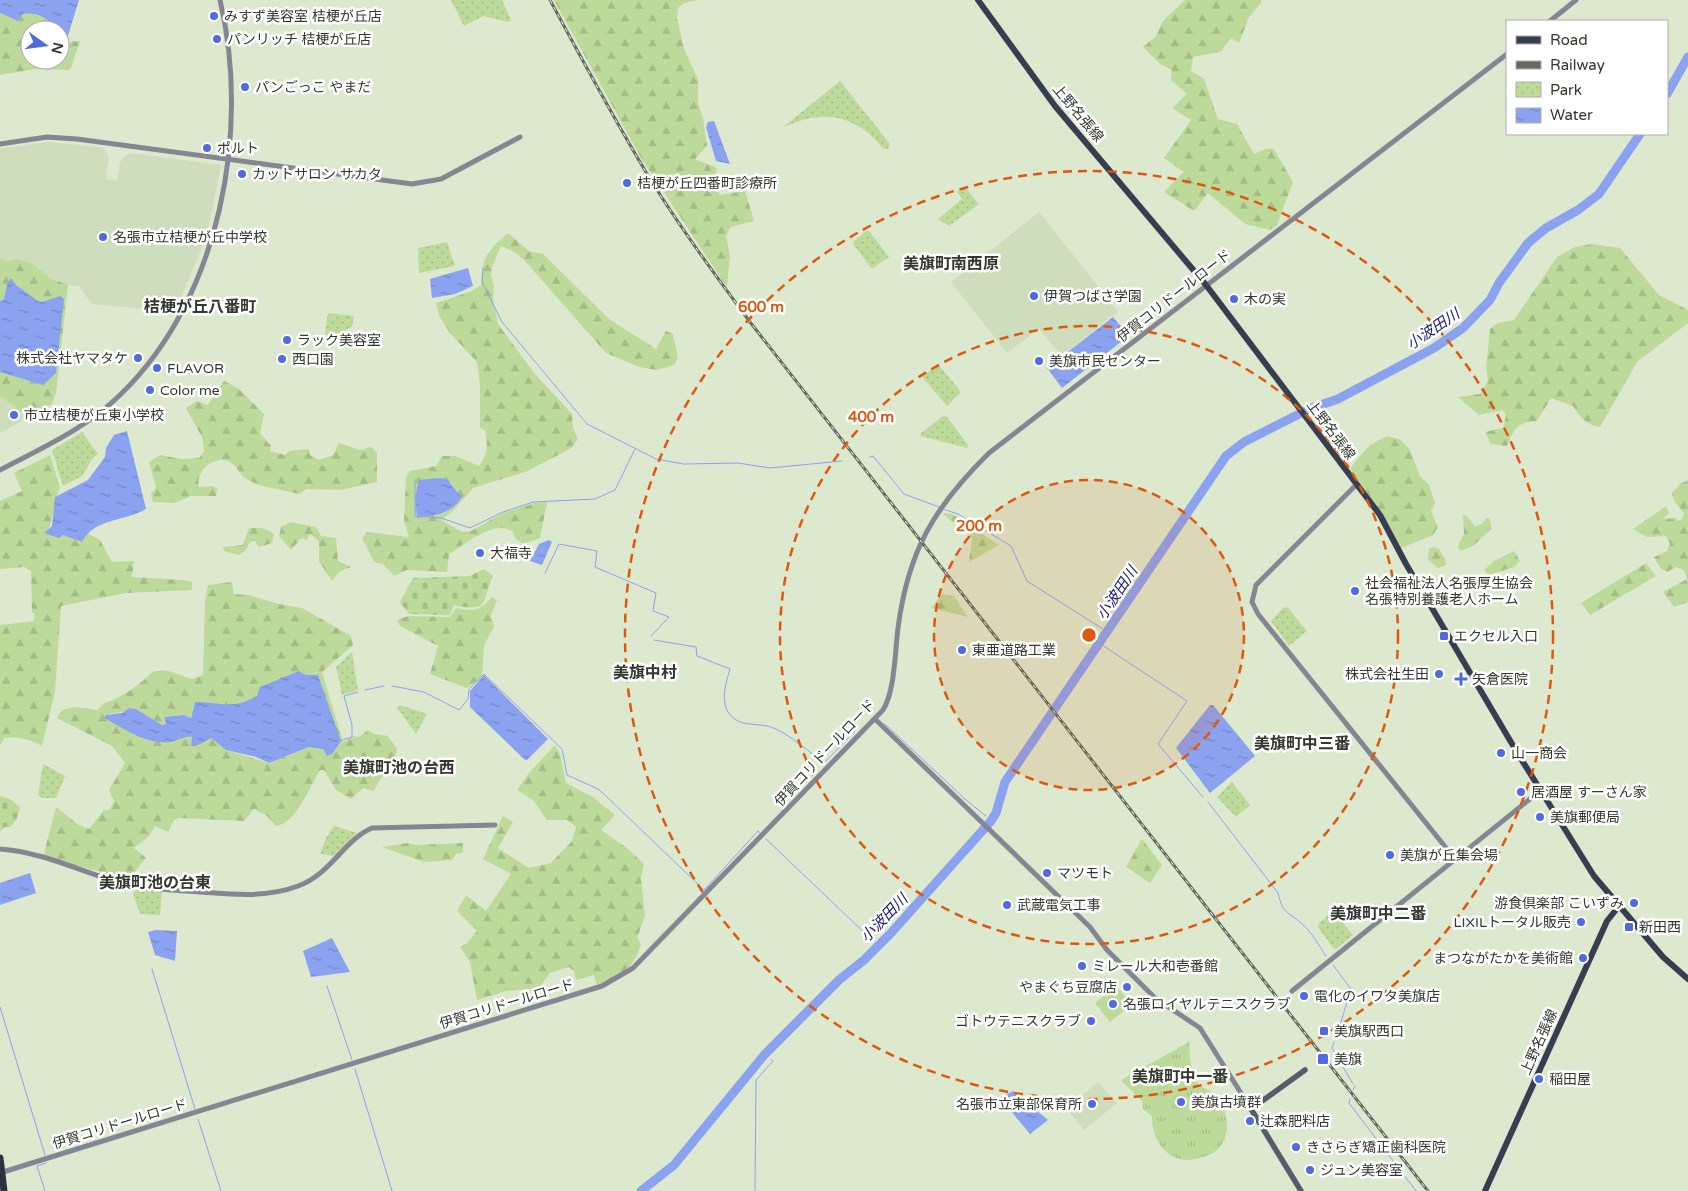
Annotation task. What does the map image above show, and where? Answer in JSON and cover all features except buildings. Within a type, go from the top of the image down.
[{"type":"highway","points":[[0,1158],[4,1191]]},
{"type":"main road","name":"上野名張線","points":[[978,0],[1055,106],[1206,285],[1380,515],[1406,564],[1594,876],[1663,957],[1688,979]]},
{"type":"main road","name":"上野名張線","points":[[1485,1191],[1608,921],[1618,906]]},
{"type":"main road","points":[[1301,1191],[1251,1109],[1306,1070]]},
{"type":"street","points":[[0,470],[72,431],[98,414],[120,396],[155,356],[177,321],[202,265],[222,199],[228,159],[231,130],[231,72],[226,28],[220,0]]},
{"type":"street","points":[[1551,20],[1576,0]]},
{"type":"street","name":"伊賀コリドールロード","points":[[3,1172],[584,992],[615,980],[633,968],[658,945],[875,719],[886,705],[890,694],[900,613],[908,575],[918,548],[940,507],[989,453],[1506,55]]},
{"type":"street","points":[[0,144],[31,138],[56,137],[417,184],[440,180],[520,137]]},
{"type":"street","points":[[1357,484],[1256,585],[1252,602],[1258,614],[1455,859]]},
{"type":"street","points":[[875,719],[1090,927],[1106,950],[1149,993],[1200,1028],[1251,1109]]},
{"type":"street","points":[[1292,991],[1541,790]]},
{"type":"street","points":[[0,849],[26,853],[129,885],[255,896],[272,894],[304,884],[325,870],[359,836],[372,828],[495,825]]},
{"type":"shaded area","name":"名張市立桔梗が丘中学校","points":[[47,142],[100,147],[106,151],[109,157],[106,179],[117,181],[120,162],[131,153],[221,165],[209,224],[201,250],[173,316],[155,310],[92,304],[79,286],[68,285],[52,279],[30,262],[16,259],[9,261],[0,258],[0,149]]},
{"type":"shaded area","name":"伊賀つばさ学園","points":[[1039,212],[1118,311],[1062,356],[1039,329],[1007,353],[951,282]]},
{"type":"shaded area","name":"市立桔梗が丘東小学校","points":[[0,396],[31,416],[0,433]]},
{"type":"shaded area","name":"名張市立東部保育所","points":[[1098,1082],[1117,1103],[1084,1130],[1072,1115],[1063,1108],[1074,1102]]},
{"type":"green space","points":[[451,0],[502,0],[511,20],[508,22],[483,16],[464,26]]},
{"type":"green space","points":[[554,0],[697,0],[684,3],[678,8],[677,18],[684,49],[698,79],[698,103],[703,118],[707,146],[695,159],[717,168],[714,180],[720,195],[745,191],[754,221],[731,227],[726,236],[730,255],[727,287],[641,158]]},
{"type":"green space","points":[[1185,0],[1261,0],[1261,3],[1249,17],[1239,43],[1231,38],[1220,52],[1193,57],[1191,71],[1204,79],[1218,119],[1237,124],[1254,154],[1273,148],[1293,182],[1277,225],[1270,230],[1245,224],[1208,193],[1194,211],[1164,192],[1184,172],[1164,158],[1191,120],[1172,108],[1187,94],[1171,80],[1172,70],[1160,64],[1143,47],[1156,36],[1163,21]]},
{"type":"green space","points":[[0,13],[18,21],[23,14],[37,15],[45,19],[20,20],[20,70],[30,70],[0,75]]},
{"type":"green space","points":[[80,41],[71,68],[70,42]]},
{"type":"green space","points":[[840,81],[890,144],[888,149],[884,149],[861,128],[837,118],[811,118],[782,128]]},
{"type":"green space","points":[[964,186],[979,204],[949,226],[938,219],[962,199],[957,192]]},
{"type":"green space","points":[[866,231],[869,231],[889,257],[872,269],[853,244]]},
{"type":"green space","points":[[508,233],[529,251],[543,254],[609,319],[656,349],[666,331],[673,334],[678,358],[674,365],[657,370],[639,367],[606,353],[524,260],[515,252],[501,246],[492,267],[491,275],[498,324],[535,374],[572,414],[573,428],[578,439],[571,448],[528,471],[473,488],[452,512],[441,520],[462,532],[471,531],[503,513],[534,503],[547,502],[540,538],[523,544],[515,538],[512,531],[503,528],[496,529],[474,538],[449,554],[447,572],[407,570],[394,576],[383,564],[374,562],[362,538],[367,532],[409,537],[404,520],[406,477],[410,471],[436,466],[442,456],[455,456],[479,466],[486,453],[485,430],[480,428],[480,385],[477,362],[449,332],[439,315],[436,303],[472,291],[481,285],[484,261],[490,250]],"holes":[[[450,482],[459,494],[417,518],[415,498]]]},
{"type":"green space","points":[[447,242],[455,266],[419,273],[418,248]]},
{"type":"green space","points":[[1592,244],[1620,248],[1659,295],[1688,310],[1688,323],[1637,362],[1600,427],[1584,420],[1573,406],[1551,398],[1537,421],[1521,424],[1514,431],[1507,446],[1491,444],[1485,432],[1503,428],[1506,415],[1503,410],[1479,415],[1458,397],[1480,394],[1488,381],[1486,368],[1490,329],[1498,323],[1514,320],[1557,257],[1575,247]]},
{"type":"green space","points":[[0,258],[9,261],[16,259],[30,262],[52,279],[68,285],[56,393],[52,404],[31,416],[23,413],[0,396]]},
{"type":"green space","points":[[328,313],[354,316],[352,327],[330,338],[325,333]]},
{"type":"green space","points":[[938,364],[961,392],[947,406],[922,377]]},
{"type":"green space","points":[[224,381],[238,388],[264,414],[260,433],[271,446],[270,451],[285,455],[290,451],[309,449],[310,455],[319,460],[333,455],[339,443],[360,450],[371,447],[377,453],[377,482],[341,490],[306,489],[299,494],[256,484],[244,477],[231,462],[222,460],[206,466],[198,481],[199,487],[213,486],[217,489],[216,496],[191,496],[175,503],[153,502],[151,494],[156,487],[149,462],[160,455],[181,459],[199,458],[204,451],[203,439],[186,408],[197,401],[208,405]]},
{"type":"green space","points":[[943,416],[947,417],[968,445],[967,448],[921,436],[920,434]]},
{"type":"green space","points":[[82,432],[98,454],[92,459],[82,476],[63,486],[52,450]]},
{"type":"green space","points":[[1387,436],[1399,439],[1409,448],[1420,476],[1429,485],[1435,503],[1431,511],[1438,527],[1433,535],[1399,549],[1377,506],[1350,469],[1366,450],[1375,442]]},
{"type":"green space","points":[[50,455],[60,488],[45,534],[63,535],[82,542],[87,533],[100,540],[112,562],[134,561],[132,577],[183,580],[192,582],[192,590],[126,593],[61,606],[55,691],[42,746],[29,740],[15,738],[5,738],[0,745],[0,625],[34,621],[35,614],[32,612],[31,571],[24,567],[0,569],[0,501],[22,491],[14,473]]},
{"type":"green space","points":[[1688,480],[1688,602],[1674,607],[1663,592],[1687,579],[1684,570],[1676,567],[1667,572],[1660,568],[1654,557],[1667,551],[1670,544],[1666,536],[1647,537],[1633,529],[1666,506],[1669,513],[1663,519],[1676,518],[1677,521],[1682,519],[1684,513],[1674,501],[1672,493],[1680,484]]},
{"type":"green space","points":[[944,513],[952,514],[999,545],[969,562],[972,537],[944,515]]},
{"type":"green space","points":[[1463,515],[1467,516],[1475,527],[1482,524],[1486,518],[1490,519],[1491,529],[1473,546],[1460,551],[1458,546],[1464,534]]},
{"type":"green space","points":[[290,522],[316,527],[321,536],[336,538],[338,561],[351,567],[340,571],[332,581],[319,561],[319,541],[310,534],[307,540],[301,538],[291,550],[279,536],[281,527]]},
{"type":"green space","points":[[249,528],[263,528],[274,534],[272,543],[259,547],[255,541],[250,542],[245,551],[239,555],[224,551],[223,547],[243,545]]},
{"type":"green space","points":[[1429,548],[1439,549],[1446,561],[1445,566],[1438,568],[1428,560]]},
{"type":"green space","points":[[1514,551],[1520,561],[1514,567],[1489,575],[1484,570],[1494,561]]},
{"type":"green space","points":[[1646,563],[1656,576],[1590,615],[1581,603]]},
{"type":"green space","points":[[484,569],[493,576],[483,603],[474,608],[454,605],[450,615],[409,614],[400,602],[413,578],[470,576]]},
{"type":"green space","points":[[232,582],[234,594],[248,595],[302,608],[351,636],[353,645],[322,672],[343,742],[354,736],[359,737],[368,730],[374,734],[388,736],[397,749],[390,766],[374,791],[363,788],[351,799],[336,790],[324,770],[320,770],[296,812],[283,824],[276,826],[267,816],[254,809],[244,821],[179,818],[174,820],[168,832],[155,826],[149,836],[134,848],[146,858],[129,879],[43,857],[56,807],[79,825],[89,829],[103,811],[109,810],[114,801],[109,790],[125,763],[112,746],[57,718],[62,710],[75,707],[98,710],[104,704],[131,690],[152,672],[165,670],[192,679],[203,675],[205,601],[208,585]],"holes":[[[299,671],[306,675],[327,756],[323,749],[309,747],[269,763],[226,750],[211,738],[191,746],[192,737],[183,736],[172,742],[106,715],[136,709],[162,725],[166,724],[164,717],[184,715],[191,718],[193,707],[198,702],[213,705],[240,703],[252,699]]]},
{"type":"green space","points":[[942,594],[954,596],[968,617],[931,608]]},
{"type":"green space","points":[[492,597],[497,600],[491,615],[494,627],[484,645],[482,677],[467,688],[430,674],[438,646],[400,626],[397,620],[408,616],[450,617],[456,608],[472,610],[480,608]]},
{"type":"green space","points":[[1284,607],[1288,608],[1307,631],[1289,646],[1271,621]]},
{"type":"green space","points":[[352,652],[358,690],[342,695],[336,667]]},
{"type":"green space","points":[[400,705],[427,714],[416,734],[397,708]]},
{"type":"green space","points":[[555,745],[560,754],[566,783],[593,797],[615,815],[601,830],[627,848],[644,864],[641,878],[645,916],[637,938],[641,944],[630,966],[613,978],[597,985],[594,975],[576,980],[574,971],[569,967],[550,973],[539,988],[506,991],[477,1000],[470,962],[460,947],[467,943],[477,931],[457,911],[466,895],[486,911],[511,874],[483,859],[503,816],[513,822],[498,848],[529,868],[551,863],[572,841],[576,827],[567,820],[547,820],[533,800],[517,790],[529,773]]},
{"type":"green space","points":[[43,764],[65,776],[56,798],[41,798],[38,795]]},
{"type":"green space","points":[[1232,782],[1250,805],[1236,817],[1217,797]]},
{"type":"green space","points":[[0,796],[10,799],[20,807],[17,819],[10,827],[5,827],[0,831]]},
{"type":"green space","points":[[334,826],[357,833],[335,856],[320,854],[326,838]]},
{"type":"green space","points":[[1142,839],[1162,865],[1150,883],[1126,867]]},
{"type":"green space","points":[[408,843],[415,845],[463,843],[463,852],[456,854],[452,860],[424,862],[382,847]]},
{"type":"green space","points":[[136,890],[162,892],[160,915],[140,914],[133,894]]},
{"type":"green space","points":[[1333,911],[1353,935],[1336,949],[1333,948],[1318,927],[1319,923]]},
{"type":"green space","name":"名張ロイヤルテニスクラブ","points":[[1116,986],[1132,1004],[1110,1022],[1095,1003]]},
{"type":"green space","name":"美旗古墳群","points":[[1189,1042],[1195,1079],[1199,1085],[1219,1100],[1223,1106],[1227,1121],[1226,1136],[1216,1151],[1212,1154],[1190,1160],[1172,1156],[1165,1151],[1155,1136],[1152,1116],[1143,1109],[1142,1101],[1121,1080]]},
{"type":"water","points":[[0,0],[79,0],[70,29],[70,20],[46,20],[33,14],[23,14],[18,21],[0,13]]},
{"type":"water","points":[[714,121],[730,164],[716,161],[706,127],[708,122]]},
{"type":"water","points":[[468,268],[473,286],[455,294],[432,298],[430,279]]},
{"type":"water","points":[[11,278],[16,285],[38,301],[42,302],[60,296],[64,299],[56,373],[43,385],[0,372],[0,301],[4,299],[7,285]]},
{"type":"water","points":[[1113,317],[1123,329],[1117,334],[1122,341],[1062,388],[1047,368]]},
{"type":"water","points":[[127,431],[146,509],[102,524],[87,534],[82,542],[63,535],[59,538],[44,533],[52,526],[55,497],[88,480],[105,457],[106,448],[114,435]]},
{"type":"water","points":[[447,479],[459,494],[463,496],[454,507],[443,513],[417,518],[415,498],[419,480]]},
{"type":"water","points":[[549,540],[552,542],[542,565],[530,561],[539,544]]},
{"type":"water","points":[[299,671],[306,675],[318,675],[341,741],[332,754],[327,756],[323,749],[309,747],[269,763],[256,757],[226,750],[211,738],[196,746],[191,746],[192,737],[170,742],[152,741],[136,735],[104,718],[106,715],[122,713],[129,708],[136,709],[162,725],[166,724],[164,717],[184,715],[191,718],[195,702],[240,703],[257,696],[260,687]]},
{"type":"water","points":[[484,675],[548,739],[527,760],[470,707],[470,691]]},
{"type":"water","points":[[1210,705],[1213,705],[1255,756],[1210,793],[1176,748]]},
{"type":"water","points":[[30,873],[36,893],[0,905],[0,883]]},
{"type":"water","points":[[156,930],[177,931],[175,961],[155,955],[148,932]]},
{"type":"water","points":[[332,938],[350,972],[311,977],[303,951]]},
{"type":"water","points":[[1013,1091],[1048,1120],[1030,1134],[1000,1098]]},
{"type":"waterway","name":"小波田川","points":[[1668,92],[1688,57]]},
{"type":"waterway","name":"小波田川","points":[[641,1191],[674,1165],[765,1054],[839,980],[864,960],[891,933],[991,821],[996,813],[1005,782],[1226,456],[1244,442],[1309,409],[1338,399],[1434,348],[1463,328],[1490,300],[1499,283],[1528,243],[1546,228],[1578,210],[1599,194],[1639,135]]},
{"type":"waterway","points":[[483,268],[482,282],[502,322],[587,424],[656,459],[684,464],[738,463],[770,468],[842,461]]},
{"type":"waterway","points":[[415,480],[415,516],[441,518],[470,528],[503,512],[533,502],[595,499],[615,490],[635,449]]},
{"type":"waterway","points":[[870,457],[873,456],[904,494],[939,507]]},
{"type":"waterway","points":[[943,509],[958,514],[1011,546],[1027,581],[1106,631]]},
{"type":"waterway","points":[[545,573],[559,544],[597,551],[595,567],[656,593],[653,611],[669,617],[651,636]]},
{"type":"waterway","points":[[654,640],[696,647],[697,656],[730,669],[724,697],[727,711],[731,716],[742,723],[766,726],[782,732],[824,763],[855,731]]},
{"type":"waterway","points":[[1099,643],[1187,701],[1158,744],[1203,797]]},
{"type":"waterway","points":[[392,686],[424,692],[459,710],[468,699],[469,689],[484,674],[562,749],[567,775],[598,789],[704,890],[758,831],[760,833]]},
{"type":"waterway","points":[[365,690],[384,686]]},
{"type":"waterway","points":[[339,741],[352,737],[352,725],[344,696],[358,692]]},
{"type":"waterway","points":[[885,724],[966,800],[986,816]]},
{"type":"waterway","points":[[1208,802],[1278,893],[1284,909],[1309,931],[1326,956]]},
{"type":"waterway","points":[[766,839],[871,939]]},
{"type":"waterway","points":[[1333,965],[1351,989],[1337,1035]]},
{"type":"waterway","points":[[152,969],[195,1109]]},
{"type":"waterway","points":[[327,986],[352,1060]]},
{"type":"waterway","points":[[0,1007],[45,1155]]},
{"type":"waterway","points":[[1334,1042],[1332,1048],[1353,1084]]},
{"type":"waterway","points":[[755,1191],[756,1080],[773,1061],[771,1059]]},
{"type":"waterway","points":[[355,1069],[392,1191]]},
{"type":"waterway","points":[[1353,1090],[1355,1086]]},
{"type":"waterway","points":[[1350,1099],[1349,1103],[1416,1191]]},
{"type":"waterway","points":[[198,1119],[221,1191]]},
{"type":"waterway","points":[[45,1191],[37,1166],[46,1163]]},
{"type":"railway","points":[[550,0],[652,182],[737,305],[1428,1191]]},
{"type":"place","name":"みすず美容室 桔梗が丘店","points":[[214,16]]},
{"type":"place","name":"パンリッチ 桔梗が丘店","points":[[217,39]]},
{"type":"place","name":"パンごっこ やまだ","points":[[245,87]]},
{"type":"place","name":"ポルト","points":[[207,148]]},
{"type":"place","name":"カットサロン サカタ","points":[[242,174]]},
{"type":"place","name":"桔梗が丘四番町診療所","points":[[627,183]]},
{"type":"place","name":"名張市立桔梗が丘中学校","points":[[103,237]]},
{"type":"place","name":"伊賀つばさ学園","points":[[1034,296]]},
{"type":"place","name":"木の実","points":[[1234,299]]},
{"type":"place","name":"ラック美容室","points":[[287,340]]},
{"type":"place","name":"株式会社ヤマタケ","points":[[138,358]]},
{"type":"place","name":"西口園","points":[[282,359]]},
{"type":"place","name":"美旗市民センター","points":[[1039,361]]},
{"type":"place","name":"FLAVOR","points":[[157,368]]},
{"type":"place","name":"Color me","points":[[150,390]]},
{"type":"place","name":"市立桔梗が丘東小学校","points":[[14,415]]},
{"type":"place","name":"大福寺","points":[[480,553]]},
{"type":"place","name":"社会福祉法人名張厚生協会 名張特別養護老人ホーム","points":[[1355,591]]},
{"type":"place","name":"エクセル入口","points":[[1444,636]]},
{"type":"place","name":"東亜道路工業","points":[[962,650]]},
{"type":"place","name":"株式会社生田","points":[[1439,674]]},
{"type":"place","name":"矢倉医院","points":[[1461,679]]},
{"type":"place","name":"山一商会","points":[[1501,753]]},
{"type":"place","name":"居酒屋 すーさん家","points":[[1521,792]]},
{"type":"place","name":"美旗郵便局","points":[[1540,817]]},
{"type":"place","name":"美旗が丘集会場","points":[[1390,855]]},
{"type":"place","name":"マツモト","points":[[1047,873]]},
{"type":"place","name":"游食倶楽部 こいずみ","points":[[1634,903]]},
{"type":"place","name":"武蔵電気工事","points":[[1007,905]]},
{"type":"place","name":"LIXILトータル販売","points":[[1581,922]]},
{"type":"place","name":"新田西","points":[[1629,927]]},
{"type":"place","name":"まつながたかを美術館","points":[[1583,958]]},
{"type":"place","name":"ミレール大和壱番館","points":[[1082,966]]},
{"type":"place","name":"やまぐち豆腐店","points":[[1127,987]]},
{"type":"place","name":"電化のイワタ美旗店","points":[[1304,996]]},
{"type":"place","name":"名張ロイヤルテニスクラブ","points":[[1113,1004]]},
{"type":"place","name":"ゴトウテニスクラブ","points":[[1091,1021]]},
{"type":"place","name":"美旗駅西口","points":[[1324,1031]]},
{"type":"place","name":"美旗","points":[[1323,1059]]},
{"type":"place","name":"稲田屋","points":[[1539,1079]]},
{"type":"place","name":"美旗古墳群","points":[[1181,1102]]},
{"type":"place","name":"名張市立東部保育所","points":[[1092,1104]]},
{"type":"place","name":"辻森肥料店","points":[[1250,1121]]},
{"type":"place","name":"きさらぎ矯正歯科医院","points":[[1296,1147]]},
{"type":"place","name":"ジュン美容室","points":[[1310,1170]]},
{"type":"district","name":"美旗町南西原","points":[[951,264]]},
{"type":"district","name":"桔梗が丘八番町","points":[[200,307]]},
{"type":"district","name":"美旗中村","points":[[645,673]]},
{"type":"district","name":"美旗町中三番","points":[[1302,744]]},
{"type":"district","name":"美旗町池の台西","points":[[399,768]]},
{"type":"district","name":"美旗町池の台東","points":[[155,883]]},
{"type":"district","name":"美旗町中二番","points":[[1378,914]]},
{"type":"district","name":"美旗町中一番","points":[[1180,1077]]}]
